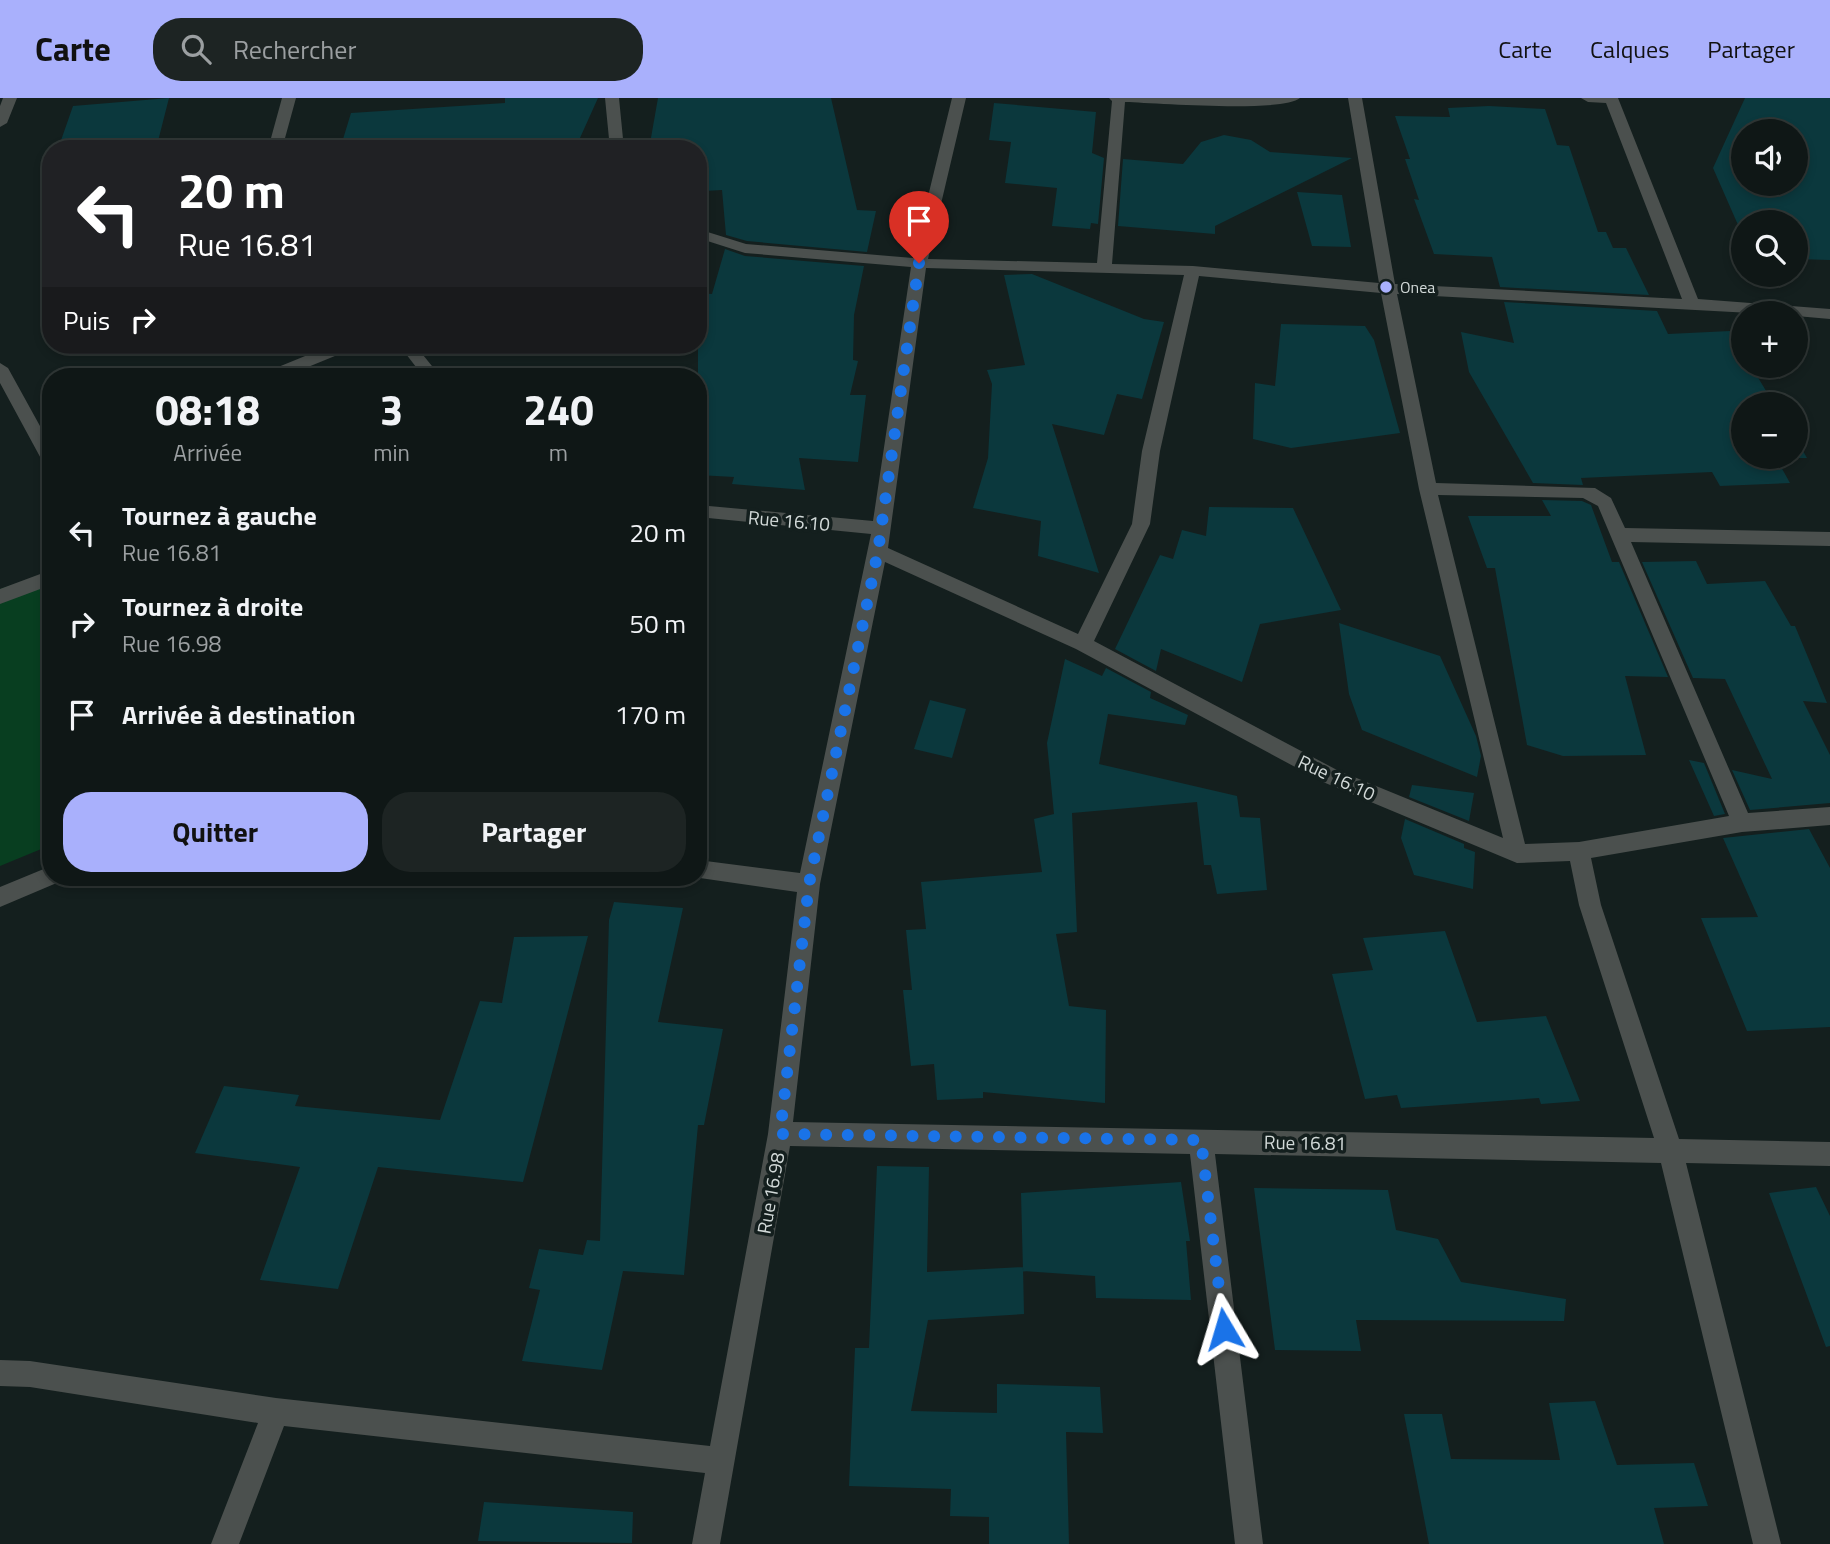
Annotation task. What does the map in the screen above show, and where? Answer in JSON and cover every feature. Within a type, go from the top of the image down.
[{"type":"street","points":[[0,123],[10,98]]},
{"type":"street","points":[[277,140],[289,98]]},
{"type":"street","points":[[612,98],[616,140]]},
{"type":"street","name":"Rue 16.98","points":[[706,1544],[780,1134],[809,884],[878,551],[919,263],[959,98]]},
{"type":"street","points":[[1104,267],[1117,98],[1265,102],[1293,98]]},
{"type":"street","points":[[1355,98],[1388,289],[1428,489],[1517,854]]},
{"type":"street","points":[[1588,98],[1611,98],[1692,304]]},
{"type":"street","points":[[707,236],[745,248],[919,263],[1193,271],[1388,289],[1692,304],[1830,314]]},
{"type":"street","points":[[1083,644],[1141,524],[1151,452],[1193,271]]},
{"type":"street","points":[[291,368],[325,354]]},
{"type":"street","points":[[414,354],[426,368]]},
{"type":"street","points":[[0,368],[42,445]]},
{"type":"street","points":[[1428,489],[1583,492],[1595,495],[1605,502],[1742,823]]},
{"type":"street","name":"Rue 16.10","points":[[707,512],[880,528]]},
{"type":"street","points":[[1620,535],[1830,539]]},
{"type":"street","name":"Rue 16.10","points":[[878,551],[1083,644],[1330,776],[1517,854],[1579,850],[1742,823],[1830,816]]},
{"type":"street","points":[[0,597],[42,581]]},
{"type":"street","points":[[1579,850],[1590,905],[1670,1149],[1768,1544]]},
{"type":"street","points":[[707,870],[809,884]]},
{"type":"street","points":[[0,897],[42,879]]},
{"type":"street","name":"Rue 16.81","points":[[780,1134],[1830,1154]]},
{"type":"street","points":[[1201,1140],[1249,1544]]},
{"type":"street","points":[[0,1373],[30,1374],[276,1412],[721,1461]]},
{"type":"street","points":[[225,1544],[276,1412]]},
{"type":"green space","points":[[42,575],[42,849],[0,866],[0,589]]},
{"type":"building","points":[[169,98],[158,140],[61,140],[73,106]]},
{"type":"building","points":[[505,98],[598,98],[579,140],[343,140],[351,113],[505,103]]},
{"type":"building","points":[[658,98],[831,98],[857,210],[876,211],[867,252],[747,241],[726,235],[722,190],[707,191],[707,140],[651,140]]},
{"type":"building","points":[[1745,98],[1830,98],[1830,260],[1808,259],[1808,210],[1731,210],[1713,168],[1731,129],[1731,196],[1808,196],[1808,119],[1735,119]]},
{"type":"building","points":[[994,103],[1096,112],[1092,153],[1104,158],[1098,224],[1091,223],[1090,229],[1052,226],[1057,188],[1005,183],[1011,142],[989,140]]},
{"type":"building","points":[[1489,106],[1545,109],[1557,145],[1569,146],[1598,232],[1606,232],[1613,248],[1626,248],[1649,295],[1500,287],[1492,257],[1434,254],[1414,199],[1419,200],[1405,159],[1410,159],[1395,116],[1450,117],[1448,108]]},
{"type":"building","points":[[1224,135],[1251,140],[1270,152],[1352,158],[1215,226],[1215,234],[1118,226],[1123,159],[1183,164],[1201,142]]},
{"type":"building","points":[[1297,192],[1342,195],[1351,247],[1312,246]]},
{"type":"building","points":[[725,249],[745,256],[864,266],[854,315],[853,360],[858,361],[850,395],[866,395],[858,462],[799,458],[805,490],[732,484],[734,477],[707,476],[707,368],[698,368],[698,354],[707,354],[707,294],[712,294]]},
{"type":"building","points":[[1032,274],[1144,319],[1164,322],[1142,399],[1117,394],[1104,435],[1052,424],[1099,573],[1038,556],[1041,521],[973,508],[988,458],[992,384],[987,370],[1025,365],[1004,275]]},
{"type":"building","points":[[1504,302],[1657,311],[1668,334],[1730,331],[1731,378],[1758,378],[1767,392],[1731,392],[1731,469],[1782,469],[1790,483],[1720,486],[1712,472],[1581,478],[1583,485],[1533,483],[1469,372],[1461,332],[1514,343]]},
{"type":"building","points":[[1281,324],[1365,326],[1374,340],[1400,433],[1291,448],[1253,439],[1255,383],[1275,386]]},
{"type":"building","points":[[1542,500],[1582,501],[1591,505],[1612,562],[1619,562],[1668,677],[1625,676],[1646,755],[1563,756],[1527,745],[1495,568],[1487,568],[1468,516],[1551,516]]},
{"type":"building","points":[[1209,507],[1293,508],[1341,610],[1260,624],[1242,682],[1161,649],[1156,671],[1115,649],[1160,555],[1173,559],[1182,530],[1206,536]]},
{"type":"building","points":[[1696,561],[1707,584],[1765,581],[1791,626],[1795,626],[1827,703],[1803,701],[1830,755],[1830,803],[1750,810],[1732,770],[1772,779],[1725,679],[1693,678],[1642,562]]},
{"type":"building","points":[[1339,623],[1440,656],[1476,736],[1481,756],[1477,777],[1362,730],[1349,694]]},
{"type":"building","points":[[1065,659],[1102,676],[1106,668],[1151,692],[1150,698],[1188,715],[1185,725],[1108,714],[1099,764],[1237,796],[1240,817],[1260,818],[1267,890],[1217,894],[1211,865],[1204,865],[1197,802],[1072,813],[1077,932],[1056,934],[1069,1006],[1106,1010],[1105,1103],[983,1092],[983,1098],[937,1100],[934,1064],[911,1066],[903,990],[912,990],[906,930],[926,929],[921,882],[1042,872],[1034,819],[1054,814],[1047,743]]},
{"type":"building","points":[[930,700],[966,709],[952,758],[914,749]]},
{"type":"building","points":[[1689,760],[1704,763],[1725,814],[1714,816]]},
{"type":"building","points":[[1412,785],[1474,793],[1469,821],[1409,797]]},
{"type":"building","points":[[1405,819],[1464,844],[1464,848],[1475,852],[1473,889],[1414,875],[1401,838]]},
{"type":"building","points":[[1809,829],[1830,868],[1830,1027],[1747,1031],[1701,918],[1758,917],[1723,838]]},
{"type":"building","points":[[614,902],[683,908],[658,1022],[723,1029],[704,1125],[698,1125],[684,1275],[623,1271],[602,1370],[522,1361],[540,1290],[529,1288],[539,1249],[583,1255],[587,1240],[600,1241],[609,920]]},
{"type":"building","points":[[1445,931],[1477,1022],[1546,1016],[1580,1101],[1541,1104],[1539,1098],[1401,1108],[1397,1095],[1365,1099],[1332,974],[1373,970],[1363,938]]},
{"type":"building","points":[[588,936],[523,1182],[378,1167],[338,1289],[260,1280],[300,1167],[195,1153],[224,1086],[299,1095],[295,1106],[440,1120],[480,1001],[502,1003],[514,937]]},
{"type":"building","points":[[877,1166],[929,1167],[927,1272],[1023,1267],[1024,1314],[928,1320],[911,1411],[997,1413],[997,1384],[1100,1387],[1103,1433],[1066,1432],[1069,1544],[989,1544],[989,1517],[950,1516],[951,1489],[849,1486],[855,1348],[869,1348]]},
{"type":"building","points":[[1181,1182],[1190,1241],[1186,1241],[1191,1300],[1096,1298],[1095,1276],[1023,1271],[1021,1193]]},
{"type":"building","points":[[1816,1187],[1830,1216],[1830,1346],[1826,1347],[1769,1193]]},
{"type":"building","points":[[1254,1188],[1388,1190],[1396,1230],[1438,1239],[1461,1282],[1566,1299],[1564,1321],[1356,1320],[1361,1351],[1275,1350]]},
{"type":"building","points":[[1595,1401],[1617,1465],[1694,1463],[1708,1506],[1654,1508],[1664,1544],[1429,1544],[1404,1414],[1442,1414],[1451,1459],[1560,1460],[1549,1403]]},
{"type":"building","points":[[484,1502],[633,1512],[632,1543],[478,1541]]},
{"type":"place","name":"Onea","points":[[1386,287]]},
{"type":"route","points":[[919,263],[878,551],[809,884],[780,1134],[1201,1140],[1224,1329]]}]
